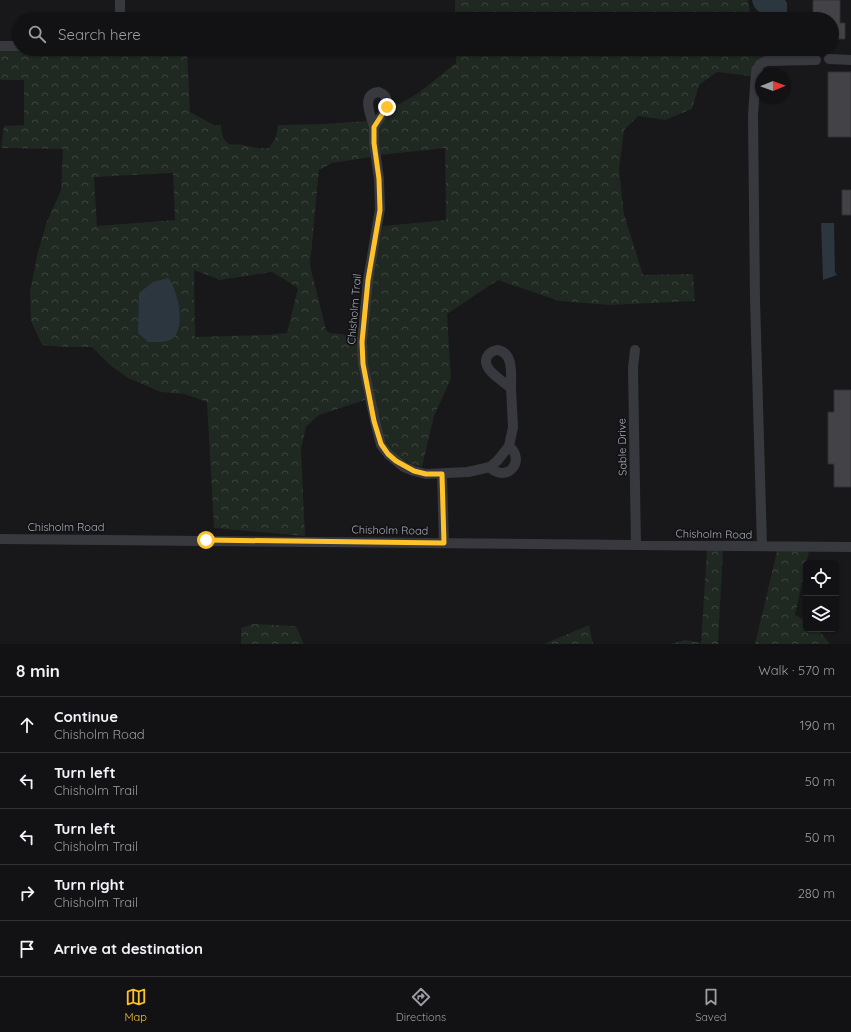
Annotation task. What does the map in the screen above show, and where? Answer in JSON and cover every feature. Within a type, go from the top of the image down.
[{"type":"street","points":[[120,0],[120,12]]},
{"type":"street","points":[[0,46],[12,46]]},
{"type":"street","points":[[829,59],[851,60]]},
{"type":"street","points":[[762,546],[753,115],[756,72],[760,64],[767,61],[816,60]]},
{"type":"street","name":"Chisholm Trail","points":[[374,127],[374,143],[379,179],[380,210],[368,280],[362,342],[363,364],[374,421],[381,444],[396,461],[414,471],[426,474],[468,472],[490,467],[498,473],[509,471],[514,467],[516,462],[514,451],[509,446],[512,427],[511,388]]},
{"type":"street","name":"Sable Drive","points":[[635,350],[633,368],[636,545]]},
{"type":"street","points":[[490,467],[498,460],[509,446]]},
{"type":"street","points":[[442,474],[444,543]]},
{"type":"street","name":"Chisholm Road","points":[[0,539],[851,547]]},
{"type":"green space","points":[[455,0],[748,0],[750,12],[455,12]]},
{"type":"green space","points":[[0,50],[12,50],[12,56],[187,56],[190,112],[214,125],[221,125],[224,139],[230,144],[269,148],[276,137],[278,125],[367,121],[371,157],[332,163],[319,170],[310,265],[326,330],[330,333],[358,336],[358,364],[365,400],[319,415],[306,427],[301,449],[305,536],[214,528],[207,402],[184,394],[161,392],[128,378],[111,366],[92,347],[42,345],[31,321],[30,291],[38,252],[46,224],[61,190],[63,149],[1,148],[4,126],[24,125],[24,80],[0,80]],"holes":[[[173,173],[175,220],[97,226],[94,177]],[[194,270],[220,280],[272,272],[298,288],[287,333],[195,337]]]},
{"type":"green space","points":[[456,56],[767,56],[757,68],[755,68],[755,71],[751,76],[717,72],[699,85],[692,109],[665,120],[638,116],[624,130],[619,169],[624,214],[643,275],[693,274],[695,301],[610,305],[559,301],[498,280],[447,314],[451,379],[434,416],[422,467],[401,459],[391,450],[385,440],[370,379],[367,345],[369,311],[376,258],[383,226],[446,220],[445,148],[380,155],[379,128],[392,108],[417,94],[456,63]]},
{"type":"green space","points":[[707,550],[723,550],[718,644],[671,644],[685,640],[701,643]]},
{"type":"green space","points":[[777,551],[809,551],[807,560],[803,560],[803,578],[795,615],[803,619],[803,632],[820,632],[830,644],[755,644]]},
{"type":"green space","points":[[253,624],[296,626],[304,644],[241,644],[241,628]]},
{"type":"green space","points":[[589,625],[593,644],[544,644]]},
{"type":"shaded area","points":[[752,0],[785,0],[787,3],[787,12],[760,12],[754,6]]},
{"type":"shaded area","points":[[821,223],[834,223],[835,272],[837,275],[823,280]]},
{"type":"shaded area","points":[[168,278],[175,290],[179,308],[180,317],[177,333],[168,341],[148,342],[138,333],[139,293],[153,282]]},
{"type":"building","points":[[813,0],[840,0],[840,23],[845,23],[845,39],[839,39],[839,12],[813,12]]},
{"type":"building","points":[[828,72],[851,72],[851,137],[828,137]]},
{"type":"building","points":[[842,190],[851,190],[851,215],[842,215]]},
{"type":"building","points":[[834,390],[851,390],[851,487],[834,487],[834,464],[828,464],[828,412],[834,412]]},
{"type":"route","points":[[206,540],[444,543],[442,474],[426,474],[414,471],[404,467],[388,454],[381,444],[374,421],[363,364],[362,342],[368,280],[380,210],[379,179],[374,143],[374,127],[387,107]]}]
